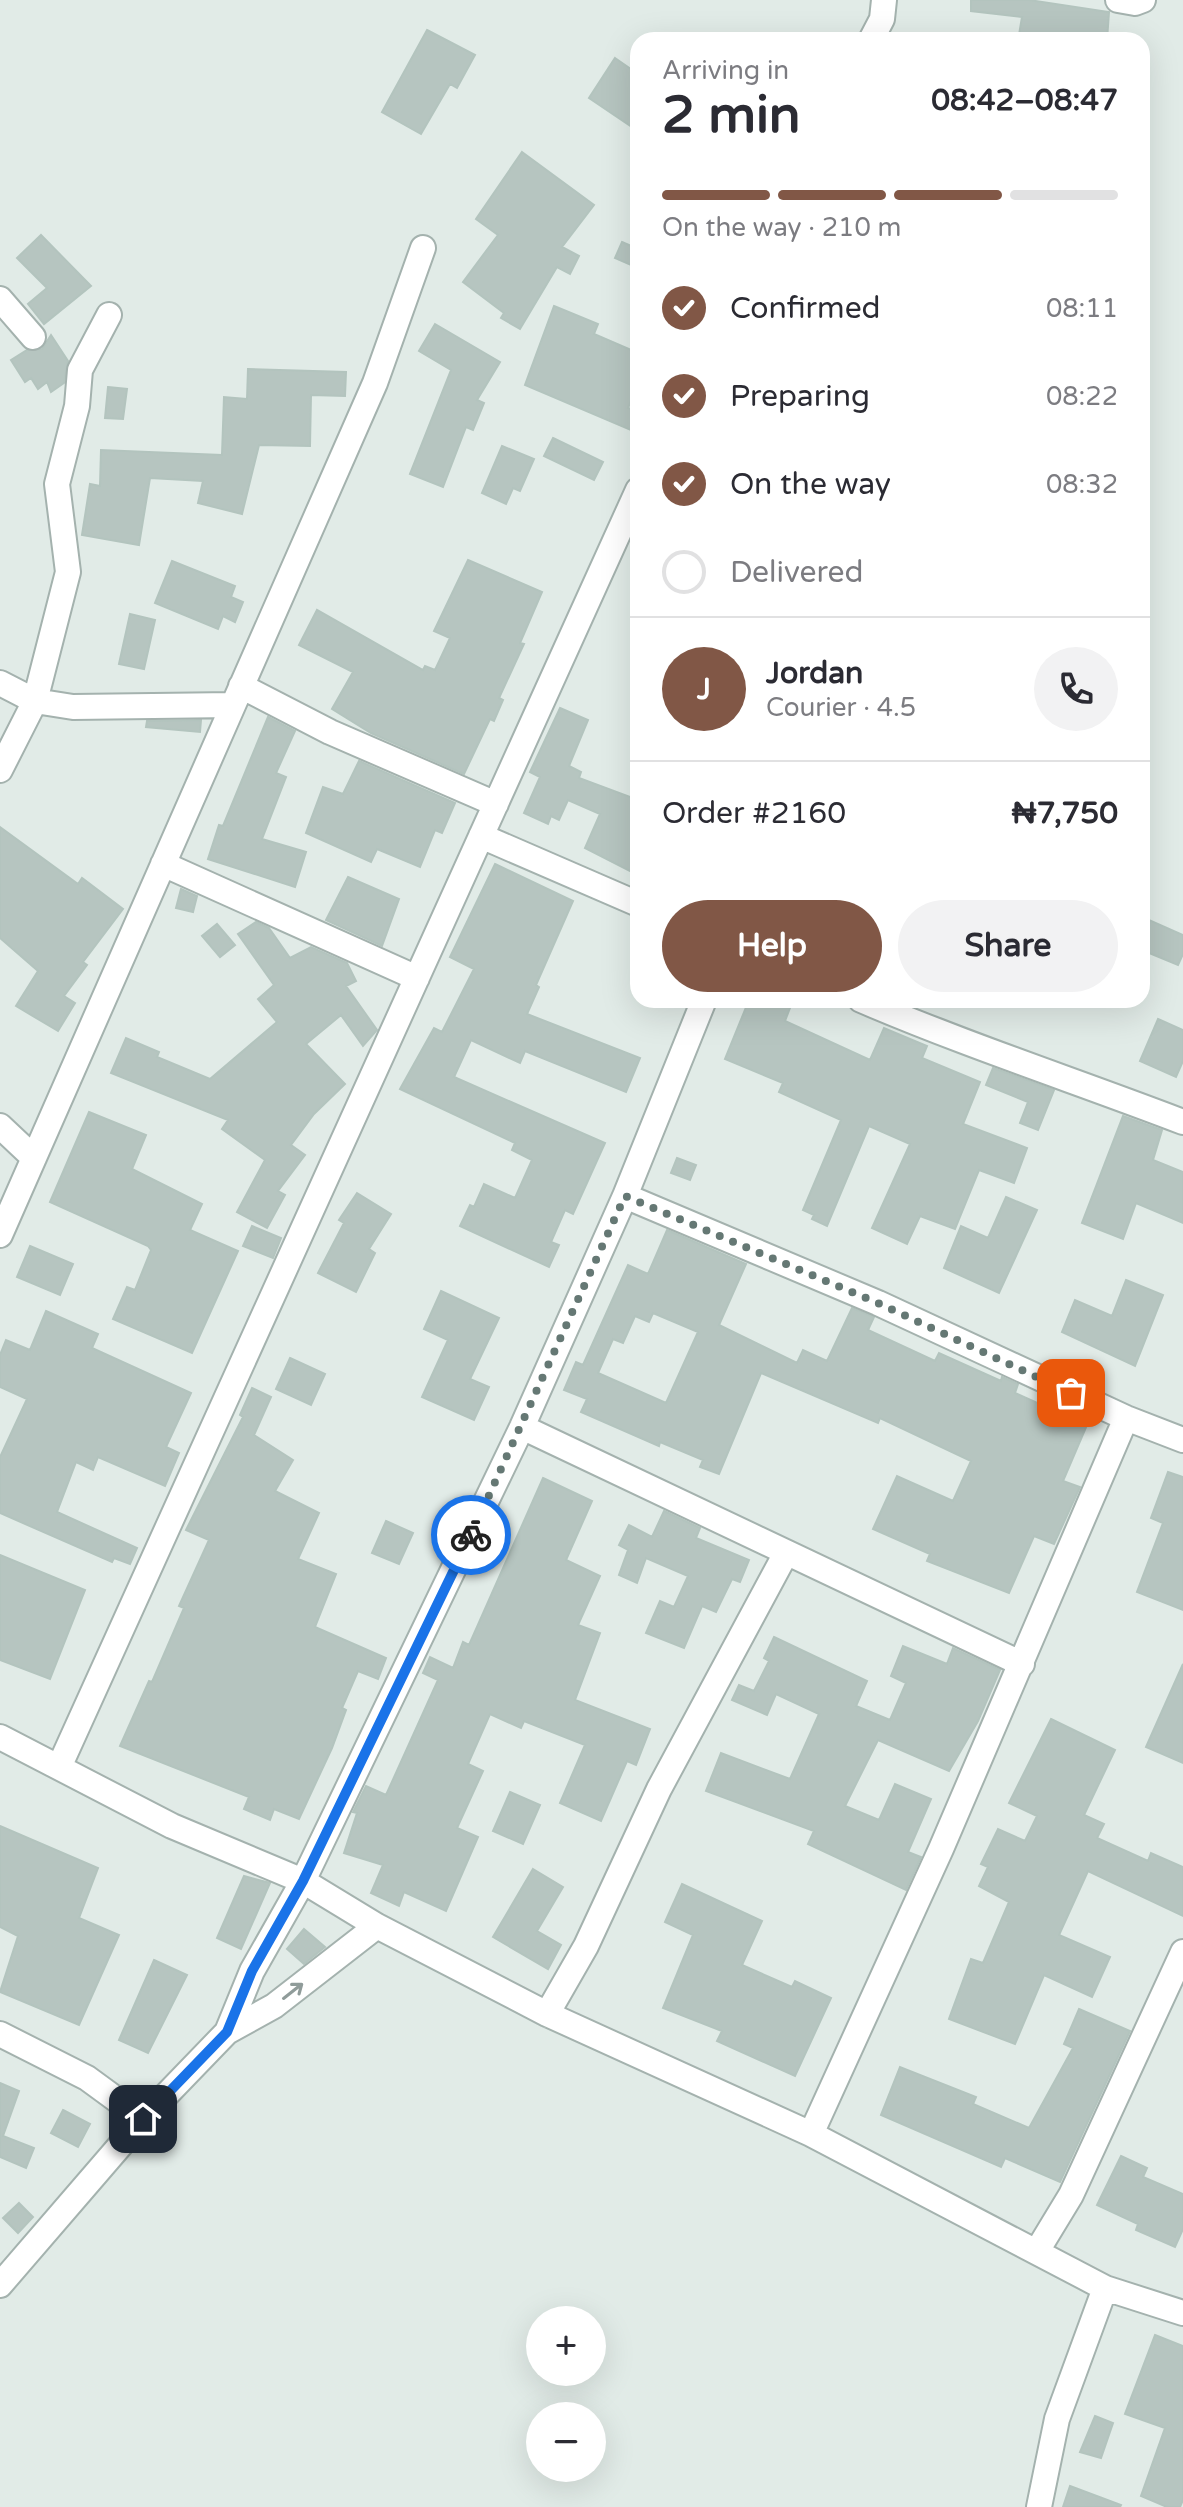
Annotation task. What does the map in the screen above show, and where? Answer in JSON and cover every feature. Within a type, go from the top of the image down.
[{"type":"street","points":[[875,32],[882,19],[884,0]]},
{"type":"street","points":[[1118,0],[1135,3],[1143,0]]},
{"type":"street","points":[[0,1235],[375,383],[423,248]]},
{"type":"street","points":[[0,299],[33,337]]},
{"type":"street","points":[[0,770],[35,701],[68,572],[57,484],[77,406],[80,370],[109,315]]},
{"type":"street","points":[[60,1765],[630,508]]},
{"type":"street","points":[[0,683],[35,701],[73,707],[237,696],[496,804]]},
{"type":"street","points":[[481,836],[630,901]]},
{"type":"street","points":[[163,864],[417,978]]},
{"type":"street","points":[[227,2032],[252,1971],[303,1881],[522,1427],[625,1196],[701,1008]]},
{"type":"street","points":[[880,1008],[933,1031],[1040,1067],[1183,1122]]},
{"type":"street","points":[[0,1126],[34,1158]]},
{"type":"street","points":[[625,1196],[878,1303],[1126,1418],[1183,1440]]},
{"type":"street","points":[[811,2134],[1022,1664],[1126,1418]]},
{"type":"street","points":[[522,1427],[1022,1664]]},
{"type":"street","points":[[547,2014],[586,1946],[659,1789],[786,1553]]},
{"type":"street","points":[[0,1737],[60,1765],[172,1826],[303,1881],[377,1926],[547,2014],[811,2134],[1105,2288],[1183,2313]]},
{"type":"street","points":[[0,2285],[143,2119],[227,2032],[274,2006],[377,1926]]},
{"type":"street","points":[[1037,2251],[1071,2195],[1183,1952]]},
{"type":"street","points":[[1160,2002],[1183,2010]]},
{"type":"street","points":[[0,2034],[87,2078],[143,2119]]},
{"type":"street","points":[[1039,2507],[1057,2419],[1105,2288]]},
{"type":"building","points":[[971,0],[1029,0],[1109,12],[1108,32],[1020,32],[1022,17],[971,11]]},
{"type":"building","points":[[427,30],[475,55],[457,88],[450,84],[421,134],[382,112]]},
{"type":"building","points":[[615,58],[630,68],[630,126],[589,98]]},
{"type":"building","points":[[522,152],[594,205],[562,247],[579,256],[570,274],[557,267],[520,329],[501,318],[504,313],[463,282],[498,235],[476,219]]},
{"type":"building","points":[[41,235],[91,286],[44,324],[28,304],[47,288],[17,258]]},
{"type":"building","points":[[622,242],[630,246],[630,265],[615,258]]},
{"type":"building","points":[[554,306],[598,324],[594,334],[630,350],[630,430],[525,385]]},
{"type":"building","points":[[435,324],[500,362],[477,400],[484,403],[473,430],[466,427],[443,487],[410,474],[451,370],[419,351]]},
{"type":"building","points":[[51,335],[68,361],[64,383],[51,392],[47,382],[38,389],[31,378],[25,382],[11,360],[27,350],[42,349]]},
{"type":"building","points":[[248,369],[346,372],[345,396],[311,395],[310,446],[259,445],[242,514],[198,503],[203,481],[150,478],[139,545],[82,535],[90,484],[100,486],[101,450],[222,455],[224,397],[247,399]]},
{"type":"building","points":[[108,387],[127,389],[123,419],[105,418]]},
{"type":"building","points":[[553,438],[603,462],[594,480],[544,456]]},
{"type":"building","points":[[502,446],[534,459],[520,491],[513,488],[506,504],[482,493]]},
{"type":"building","points":[[468,560],[542,592],[520,643],[524,644],[499,698],[503,700],[494,721],[490,719],[464,774],[371,733],[332,709],[353,672],[299,645],[317,610],[423,670],[425,666],[435,670],[450,638],[434,631]]},
{"type":"building","points":[[172,561],[235,586],[231,597],[243,602],[235,622],[223,616],[218,629],[155,603]]},
{"type":"building","points":[[130,614],[155,620],[144,669],[119,664]]},
{"type":"building","points":[[560,708],[588,720],[569,766],[581,772],[579,778],[630,797],[630,871],[585,848],[600,814],[568,800],[559,820],[551,816],[548,824],[524,813],[540,777],[530,772]]},
{"type":"building","points":[[268,717],[295,731],[276,773],[286,777],[262,839],[306,852],[295,887],[208,859],[219,825],[223,826]]},
{"type":"building","points":[[201,720],[200,732],[146,727],[147,721]]},
{"type":"building","points":[[359,761],[455,803],[442,833],[435,830],[420,867],[377,849],[371,862],[306,833],[323,787],[343,794]]},
{"type":"building","points":[[0,827],[78,884],[82,878],[123,909],[83,962],[87,965],[64,996],[75,1003],[58,1031],[16,1006],[38,971],[0,938]]},
{"type":"building","points":[[495,864],[573,901],[536,985],[539,987],[527,1014],[640,1058],[626,1092],[525,1051],[520,1063],[471,1040],[454,1077],[605,1143],[573,1214],[565,1210],[551,1242],[559,1245],[549,1267],[460,1226],[470,1205],[474,1207],[484,1184],[515,1198],[532,1160],[512,1150],[515,1143],[400,1089],[434,1028],[442,1032],[474,969],[450,957]]},
{"type":"building","points":[[348,877],[399,899],[382,946],[326,920]]},
{"type":"building","points":[[181,889],[197,896],[193,912],[176,908]]},
{"type":"building","points":[[1150,921],[1183,935],[1183,954],[1178,965],[1150,953]]},
{"type":"building","points":[[256,922],[269,928],[290,958],[311,947],[347,963],[356,981],[346,986],[377,1030],[363,1046],[341,1015],[306,1044],[345,1084],[314,1114],[291,1145],[305,1155],[278,1191],[285,1195],[267,1228],[237,1212],[265,1160],[222,1129],[228,1120],[111,1073],[126,1038],[159,1052],[157,1057],[210,1079],[277,1022],[258,999],[274,985],[238,934]]},
{"type":"building","points":[[217,924],[235,945],[220,957],[202,936]]},
{"type":"building","points":[[746,1008],[790,1008],[785,1021],[870,1060],[884,1028],[927,1046],[922,1058],[980,1082],[963,1124],[1027,1148],[1014,1183],[979,1170],[955,1229],[920,1216],[907,1244],[872,1228],[910,1144],[869,1126],[827,1226],[812,1219],[814,1215],[803,1210],[841,1120],[779,1092],[783,1083],[725,1059]]},
{"type":"building","points":[[1158,1019],[1183,1030],[1183,1061],[1176,1077],[1140,1061]]},
{"type":"building","points":[[993,1068],[1054,1090],[1038,1130],[1020,1123],[1028,1102],[986,1085]]},
{"type":"building","points":[[89,1112],[146,1135],[132,1169],[202,1204],[190,1230],[238,1251],[192,1353],[113,1319],[127,1287],[135,1290],[151,1250],[148,1246],[50,1202]]},
{"type":"building","points":[[1123,1116],[1162,1130],[1153,1160],[1183,1172],[1183,1223],[1136,1203],[1123,1239],[1082,1223]]},
{"type":"building","points":[[677,1158],[696,1165],[690,1180],[671,1173]]},
{"type":"building","points":[[357,1193],[391,1214],[369,1249],[375,1253],[356,1292],[318,1273],[344,1223],[339,1220]]},
{"type":"building","points":[[1006,1197],[1037,1210],[999,1293],[944,1268],[961,1226],[988,1238]]},
{"type":"building","points":[[252,1226],[281,1238],[273,1258],[243,1246]]},
{"type":"building","points":[[667,1230],[746,1264],[719,1325],[797,1363],[803,1350],[827,1361],[852,1308],[874,1317],[868,1330],[935,1361],[939,1353],[1001,1381],[1002,1377],[1018,1384],[1015,1393],[1046,1407],[1050,1399],[1090,1418],[1063,1481],[1080,1487],[1054,1544],[1034,1536],[1009,1593],[927,1561],[930,1554],[873,1529],[897,1476],[953,1501],[971,1461],[880,1418],[878,1423],[761,1373],[719,1474],[700,1467],[703,1460],[660,1442],[659,1446],[581,1412],[587,1399],[564,1390],[576,1362],[583,1365],[628,1265],[648,1274]],"holes":[[[653,1313],[698,1332],[666,1403],[598,1373],[613,1339],[623,1343],[635,1316],[649,1322]]]},
{"type":"building","points":[[30,1246],[73,1264],[60,1295],[17,1277]]},
{"type":"building","points":[[1126,1280],[1163,1295],[1135,1366],[1062,1332],[1075,1300],[1112,1316]]},
{"type":"building","points":[[441,1291],[499,1318],[470,1379],[489,1387],[474,1420],[422,1397],[448,1340],[424,1329]]},
{"type":"building","points":[[46,1311],[98,1334],[92,1348],[191,1393],[166,1447],[179,1453],[165,1486],[98,1457],[93,1470],[76,1462],[57,1512],[137,1548],[130,1564],[114,1558],[112,1562],[0,1513],[0,1457],[27,1399],[0,1387],[0,1355],[6,1340],[30,1350]]},
{"type":"building","points":[[290,1358],[325,1374],[311,1405],[276,1389]]},
{"type":"building","points":[[252,1388],[271,1397],[254,1435],[293,1460],[275,1491],[319,1513],[298,1559],[336,1574],[315,1627],[386,1658],[378,1679],[358,1671],[342,1708],[346,1710],[332,1748],[299,1819],[274,1809],[270,1820],[244,1809],[249,1797],[120,1746],[184,1608],[179,1606],[209,1540],[186,1530],[243,1417],[240,1415]]},
{"type":"building","points":[[1168,1472],[1183,1477],[1183,1610],[1137,1592],[1163,1523],[1151,1518]]},
{"type":"building","points":[[543,1478],[592,1501],[566,1560],[600,1576],[578,1625],[600,1633],[575,1700],[650,1729],[636,1765],[627,1761],[601,1821],[560,1803],[585,1745],[524,1721],[521,1728],[490,1714],[468,1764],[483,1771],[457,1828],[478,1837],[446,1911],[404,1892],[399,1906],[371,1893],[383,1865],[344,1853],[357,1813],[353,1812],[366,1786],[386,1795],[438,1680],[423,1673],[430,1657],[453,1668],[463,1642],[469,1645]]},
{"type":"building","points":[[664,1511],[700,1528],[696,1538],[749,1560],[740,1582],[732,1579],[716,1612],[702,1606],[684,1648],[646,1633],[660,1601],[674,1607],[688,1576],[646,1558],[637,1583],[619,1575],[628,1550],[619,1545],[629,1525],[652,1537]]},
{"type":"building","points":[[386,1521],[413,1533],[399,1564],[372,1553]]},
{"type":"building","points":[[0,1555],[85,1590],[50,1679],[0,1660]]},
{"type":"building","points":[[774,1637],[867,1681],[856,1706],[890,1720],[906,1683],[891,1676],[903,1646],[947,1664],[953,1648],[1000,1670],[978,1721],[949,1771],[878,1740],[845,1806],[879,1820],[895,1784],[931,1799],[908,1852],[921,1857],[906,1890],[808,1844],[814,1831],[706,1791],[721,1753],[790,1779],[819,1714],[776,1694],[767,1715],[732,1700],[739,1685],[754,1691],[769,1661],[764,1658]]},
{"type":"building","points":[[1183,1664],[1183,1763],[1146,1747]]},
{"type":"building","points":[[1051,1719],[1115,1750],[1084,1815],[1104,1824],[1097,1838],[1148,1861],[1151,1853],[1183,1867],[1183,1916],[1088,1871],[1059,1935],[1110,1957],[1092,1997],[1044,1975],[1015,2044],[949,2019],[971,1959],[983,1963],[1009,1902],[979,1886],[988,1867],[981,1864],[998,1829],[1025,1841],[1037,1816],[1009,1803]]},
{"type":"building","points":[[510,1792],[540,1805],[523,1844],[493,1831]]},
{"type":"building","points":[[0,1826],[98,1868],[79,1918],[119,1935],[79,2025],[0,1992],[18,1936],[0,1927]]},
{"type":"building","points":[[533,1869],[563,1887],[537,1931],[561,1945],[548,1969],[493,1937]]},
{"type":"building","points":[[244,1876],[270,1883],[241,1949],[217,1938]]},
{"type":"building","points":[[682,1884],[762,1921],[742,1965],[792,1987],[795,1981],[831,1998],[795,2076],[717,2041],[722,2031],[663,2008],[693,1935],[665,1922]]},
{"type":"building","points":[[304,1929],[325,1947],[304,1964],[287,1949]]},
{"type":"building","points":[[154,1960],[187,1975],[148,2053],[119,2040]]},
{"type":"building","points":[[1079,2009],[1130,2031],[1060,2182],[1005,2158],[1001,2167],[881,2115],[900,2067],[976,2097],[973,2104],[1029,2128],[1073,2048],[1064,2044]]},
{"type":"building","points":[[0,2083],[19,2091],[3,2136],[34,2148],[26,2168],[0,2157]]},
{"type":"building","points":[[63,2110],[90,2124],[78,2147],[51,2133]]},
{"type":"building","points":[[1121,2156],[1147,2168],[1143,2177],[1183,2194],[1183,2229],[1175,2247],[1136,2230],[1138,2224],[1097,2205]]},
{"type":"building","points":[[19,2203],[33,2217],[18,2233],[3,2218]]},
{"type":"building","points":[[1155,2335],[1183,2346],[1183,2500],[1180,2507],[1167,2507],[1141,2496],[1165,2428],[1125,2414]]},
{"type":"building","points":[[1095,2416],[1113,2423],[1101,2458],[1080,2452]]},
{"type":"building","points":[[1070,2486],[1121,2505],[1063,2507]]},
{"type":"way so far","points":[[471,1535],[625,1196],[878,1303],[1071,1393]]},
{"type":"route","points":[[143,2119],[227,2032],[252,1971],[303,1881],[471,1535]]}]
